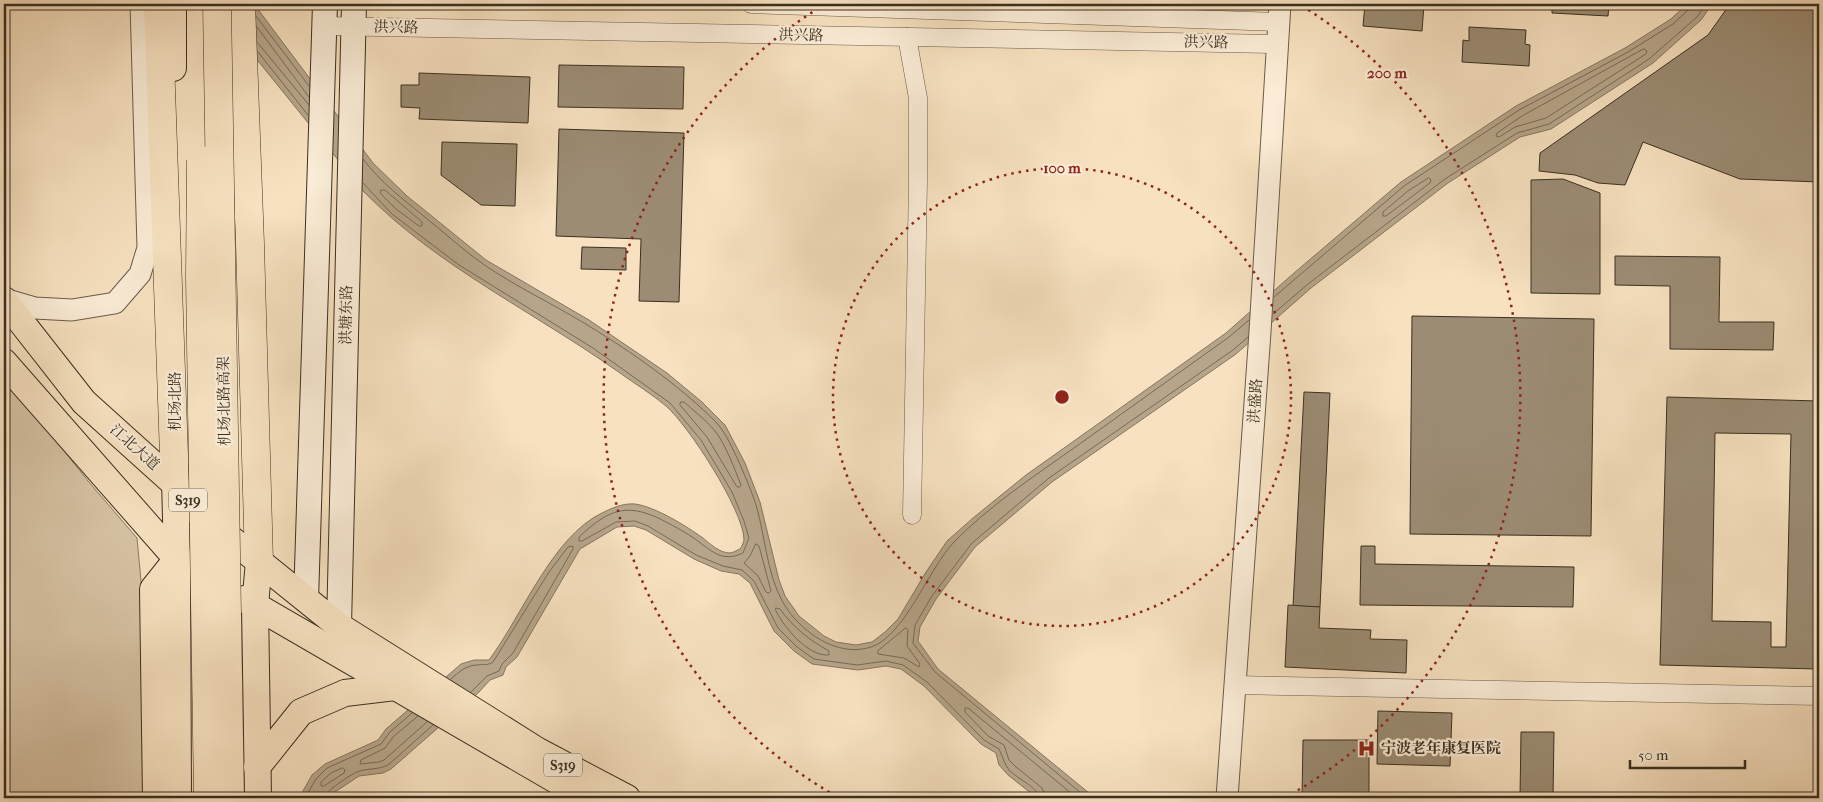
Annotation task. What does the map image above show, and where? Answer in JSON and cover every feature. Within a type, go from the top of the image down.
[{"type":"highway","points":[[158,4],[175,484]]},
{"type":"highway","name":"机场北路高架","points":[[202,4],[200,277],[208,798]]},
{"type":"highway","name":"机场北路高架","points":[[217,4],[230,798]]},
{"type":"highway","points":[[240,4],[250,244],[259,562]]},
{"type":"main road","name":"机场北路","points":[[173,4],[175,484],[178,559]]},
{"type":"main road","points":[[236,4],[243,446],[259,562],[255,606],[258,798]]},
{"type":"main road","name":"洪塘东路","points":[[306,600],[324,15]]},
{"type":"main road","name":"洪塘东路","points":[[339,626],[354,15]]},
{"type":"main road","name":"江北大道","points":[[4,300],[84,402],[175,484],[195,510],[339,626],[398,681]]},
{"type":"main road","points":[[4,362],[178,559],[255,606],[398,681],[493,734]]},
{"type":"main road","points":[[171,797],[153,589],[178,559]]},
{"type":"main road","points":[[257,768],[301,712],[345,694],[398,681]]},
{"type":"main road","name":"S319","points":[[493,734],[588,798]]},
{"type":"main road","name":"S319","points":[[493,734],[538,751],[627,798]]},
{"type":"street","points":[[4,300],[35,308],[72,310],[114,303],[140,274],[148,248],[141,4]]},
{"type":"street","name":"洪兴路","points":[[751,4],[1280,13]]},
{"type":"street","points":[[819,5],[820,35]]},
{"type":"street","name":"洪盛路","points":[[1227,798],[1264,275],[1280,13]]},
{"type":"street","name":"洪兴路","points":[[324,15],[820,35],[1278,44]]},
{"type":"street","points":[[907,37],[918,107],[912,515]]},
{"type":"street","points":[[1234,685],[1819,696]]},
{"type":"shaded area","points":[[4,375],[88,481],[137,538],[142,592],[145,798],[4,798]]},
{"type":"water","points":[[212,4],[254,4],[373,163],[407,196],[486,260],[589,320],[667,373],[702,402],[725,425],[745,463],[760,502],[779,580],[785,596],[799,616],[824,636],[836,642],[856,645],[872,642],[898,619],[947,541],[973,518],[1026,475],[1226,333],[1401,182],[1516,106],[1625,48],[1671,19],[1687,4],[1712,4],[1701,20],[1653,63],[1551,129],[1520,137],[1448,183],[1311,288],[1236,354],[1052,482],[975,547],[936,599],[920,627],[918,641],[938,669],[1095,798],[1037,798],[1008,775],[999,765],[996,753],[981,744],[924,686],[901,669],[886,666],[858,670],[812,664],[794,651],[774,631],[750,583],[739,574],[721,571],[694,559],[646,530],[634,526],[617,527],[580,549],[517,657],[506,667],[503,675],[490,680],[479,692],[391,769],[383,773],[359,776],[326,798],[299,798],[312,775],[325,764],[378,740],[386,729],[461,664],[474,660],[489,660],[553,558],[584,524],[602,513],[626,504],[643,506],[670,518],[696,533],[715,548],[726,553],[740,549],[744,539],[735,509],[725,489],[701,449],[676,416],[649,393],[587,351],[487,288],[423,243],[393,219],[364,192]]},
{"type":"building","points":[[1365,4],[1424,4],[1422,31],[1363,26]]},
{"type":"building","points":[[1552,4],[1609,4],[1608,16],[1552,13]]},
{"type":"building","points":[[1730,4],[1819,4],[1819,182],[1740,179],[1643,142],[1625,185],[1598,183],[1575,175],[1539,171],[1540,153],[1708,35]]},
{"type":"building","points":[[1469,27],[1526,30],[1525,44],[1530,45],[1529,66],[1462,62],[1463,40],[1469,41]]},
{"type":"building","points":[[559,65],[684,67],[683,109],[558,107]]},
{"type":"building","points":[[419,73],[530,77],[528,123],[419,119],[420,108],[401,107],[401,85],[419,85]]},
{"type":"building","points":[[559,129],[684,133],[679,302],[639,301],[641,239],[556,236]]},
{"type":"building","points":[[442,142],[517,144],[515,206],[481,205],[441,175]]},
{"type":"building","points":[[1563,179],[1600,193],[1600,294],[1531,293],[1531,180]]},
{"type":"building","points":[[582,247],[626,248],[626,270],[581,269]]},
{"type":"building","points":[[1615,256],[1720,257],[1719,322],[1774,322],[1773,350],[1670,349],[1670,286],[1615,285]]},
{"type":"building","points":[[1412,316],[1594,319],[1591,536],[1410,534]]},
{"type":"building","points":[[1304,392],[1330,393],[1320,607],[1293,606]]},
{"type":"building","points":[[1667,397],[1819,401],[1817,669],[1660,665]],"holes":[[[1715,433],[1791,434],[1786,647],[1771,647],[1771,622],[1712,621]]]},
{"type":"building","points":[[1361,546],[1375,546],[1375,564],[1574,567],[1573,607],[1360,605]]},
{"type":"building","points":[[1288,605],[1320,607],[1319,628],[1371,630],[1370,639],[1407,640],[1406,673],[1285,667]]},
{"type":"building","points":[[1378,711],[1452,713],[1450,766],[1377,764]]},
{"type":"building","points":[[1521,732],[1554,732],[1553,798],[1520,798]]},
{"type":"building","points":[[1303,740],[1369,740],[1369,798],[1302,798]]},
{"type":"place","name":"宁波老年康复医院","points":[[1367,748]]}]
